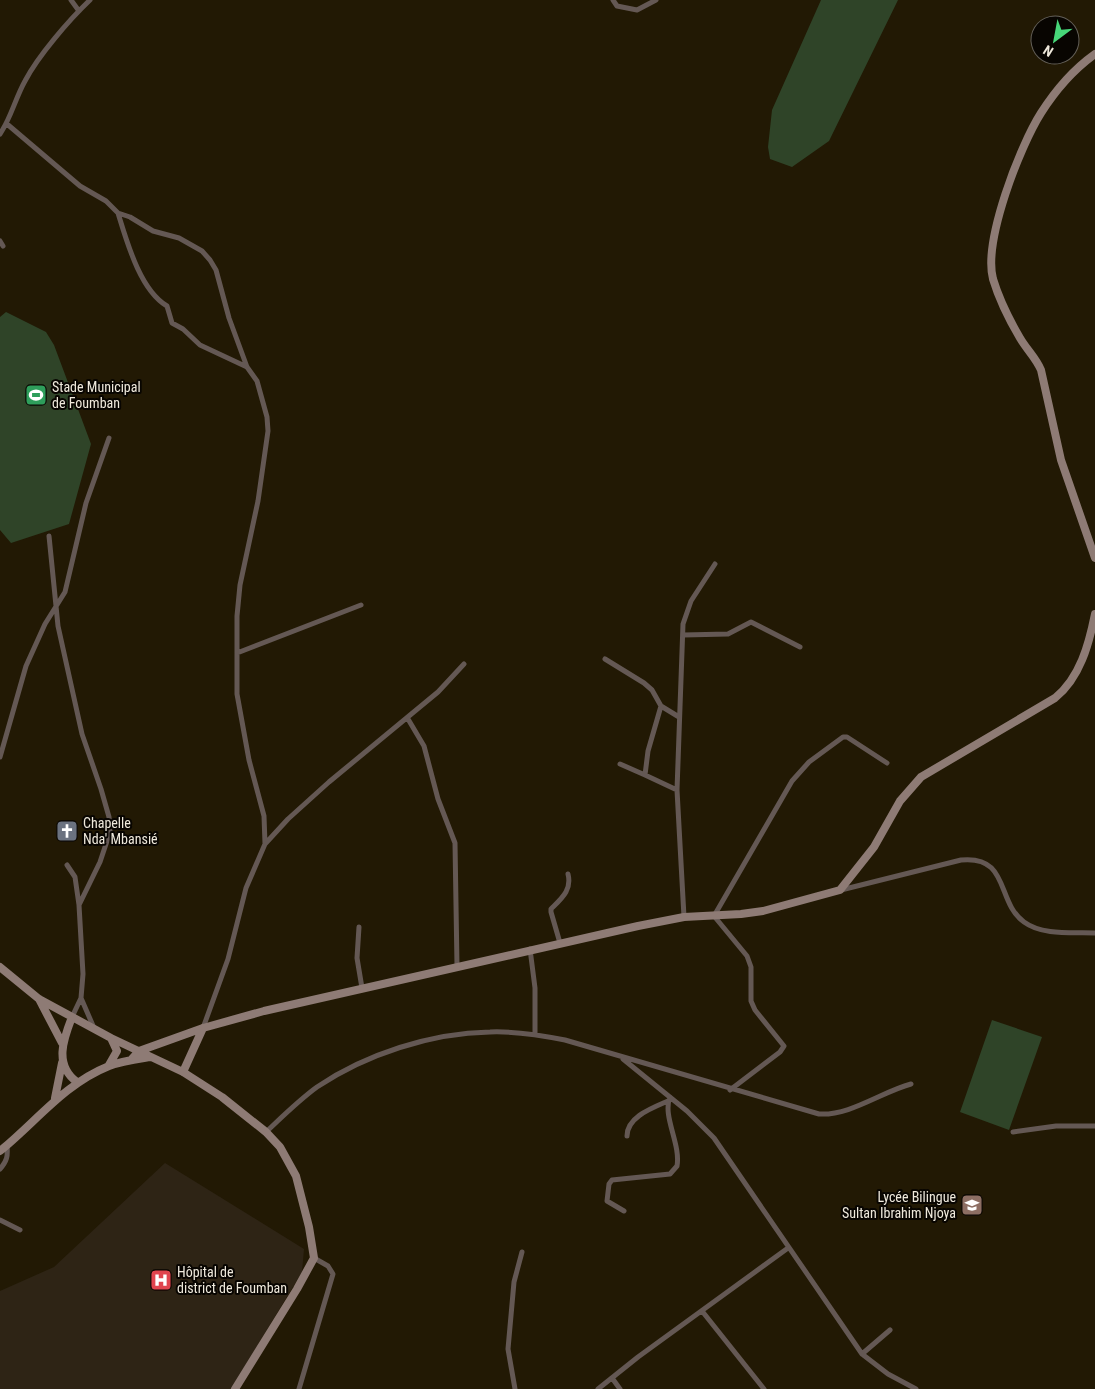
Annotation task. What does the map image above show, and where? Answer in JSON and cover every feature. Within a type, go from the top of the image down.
[{"type":"street","points":[[71,0],[79,11]]},
{"type":"street","points":[[0,134],[7,124],[25,80],[79,11],[90,0]]},
{"type":"street","points":[[613,0],[617,6],[637,10],[656,0]]},
{"type":"street","points":[[1095,54],[1084,62],[1053,96],[1026,140],[1001,214],[991,265],[995,286],[1011,320],[1021,340],[1036,358],[1041,370],[1061,460],[1095,558]]},
{"type":"street","points":[[7,124],[80,186],[106,201],[118,213],[136,264],[156,299],[167,306],[172,323],[183,329],[200,345],[247,367]]},
{"type":"street","points":[[118,213],[130,217],[153,230],[178,238],[202,251],[210,260],[216,270],[229,318],[247,367],[257,381],[267,417],[268,431],[258,501],[240,584],[237,654],[237,694],[249,760],[264,816],[265,844]]},
{"type":"street","points":[[0,757],[26,666],[45,624],[56,610],[65,592],[86,503],[109,438]]},
{"type":"street","points":[[49,536],[56,610],[82,734],[109,817],[110,832],[107,844],[79,905]]},
{"type":"street","points":[[684,917],[677,790],[682,635],[684,617],[689,606],[715,564]]},
{"type":"street","points":[[237,654],[361,606]]},
{"type":"street","points":[[840,890],[874,847],[891,815],[912,786],[941,764],[1055,698],[1067,687],[1074,678],[1086,650],[1095,614]]},
{"type":"street","points":[[682,635],[728,634],[751,622],[800,647]]},
{"type":"street","points":[[605,659],[652,690],[661,706],[679,717]]},
{"type":"street","points":[[183,1072],[203,1028],[228,959],[246,888],[265,844],[288,819],[329,782],[438,692],[464,664]]},
{"type":"street","points":[[645,775],[648,751],[661,706]]},
{"type":"street","points":[[408,718],[424,746],[438,799],[455,843],[457,966]]},
{"type":"street","points":[[714,916],[788,788],[809,762],[843,737],[887,763]]},
{"type":"street","points":[[620,764],[677,790]]},
{"type":"street","points":[[131,1060],[139,1051],[203,1028],[264,1010],[530,949],[684,917],[763,911],[961,860],[978,860],[992,868],[1012,907],[1024,923],[1053,932],[1095,933]]},
{"type":"street","points":[[55,1098],[62,1061],[62,1043],[81,998],[83,963],[75,877],[67,865]]},
{"type":"street","points":[[560,943],[551,909],[569,888],[571,883],[568,874]]},
{"type":"street","points":[[714,916],[747,956],[751,967],[751,1001],[755,1010],[784,1046],[780,1052],[730,1090]]},
{"type":"street","points":[[359,926],[356,958],[362,988]]},
{"type":"street","points":[[530,949],[535,988],[535,1034]]},
{"type":"street","points":[[0,967],[39,999],[110,1038],[183,1072],[216,1093],[266,1132],[288,1160],[296,1176],[308,1220],[314,1258],[235,1389]]},
{"type":"street","points":[[81,998],[94,1028]]},
{"type":"street","points":[[39,999],[62,1043]]},
{"type":"street","points":[[266,1132],[318,1087],[366,1061],[400,1048],[473,1032],[535,1034],[580,1044],[730,1090],[820,1114],[833,1115],[892,1089],[911,1084]]},
{"type":"street","points":[[110,1038],[117,1051],[110,1065]]},
{"type":"street","points":[[0,1151],[55,1098],[77,1082],[110,1065],[150,1057]]},
{"type":"street","points":[[621,1057],[714,1138],[862,1354],[888,1374],[916,1389]]},
{"type":"street","points":[[62,1061],[70,1077],[77,1082]]},
{"type":"street","points":[[627,1136],[629,1124],[669,1099]]},
{"type":"street","points":[[624,1211],[607,1201],[609,1184],[612,1180],[670,1174],[677,1166],[676,1142],[668,1113],[669,1099]]},
{"type":"street","points":[[1013,1132],[1056,1126],[1095,1126]]},
{"type":"street","points":[[0,1168],[6,1162],[8,1155],[7,1146]]},
{"type":"street","points":[[0,1220],[20,1230]]},
{"type":"street","points":[[598,1389],[788,1248]]},
{"type":"street","points":[[515,1389],[508,1349],[514,1282],[522,1252]]},
{"type":"street","points":[[299,1389],[333,1274],[328,1266],[314,1258]]},
{"type":"street","points":[[702,1310],[764,1389]]},
{"type":"street","points":[[862,1354],[890,1330]]},
{"type":"street","points":[[612,1378],[620,1389]]},
{"type":"shaded area","name":"Hôpital de district de Foumban","points":[[165,1163],[304,1249],[302,1272],[231,1389],[0,1389],[0,1291],[54,1267]]},
{"type":"green space","points":[[821,0],[898,0],[829,141],[792,167],[770,159],[768,147],[772,110]]},
{"type":"green space","name":"Stade Municipal de Foumban","points":[[6,312],[46,332],[54,345],[91,444],[69,524],[11,543],[0,530],[0,317]]},
{"type":"green space","points":[[992,1020],[1042,1037],[1009,1130],[960,1112]]},
{"type":"place","name":"Stade Municipal de Foumban","points":[[36,395]]},
{"type":"place","name":"Chapelle Nda' Mbansié","points":[[67,831]]},
{"type":"place","name":"Lycée Bilingue Sultan Ibrahim Njoya","points":[[972,1205]]},
{"type":"place","name":"Hôpital de district de Foumban","points":[[161,1280]]}]
